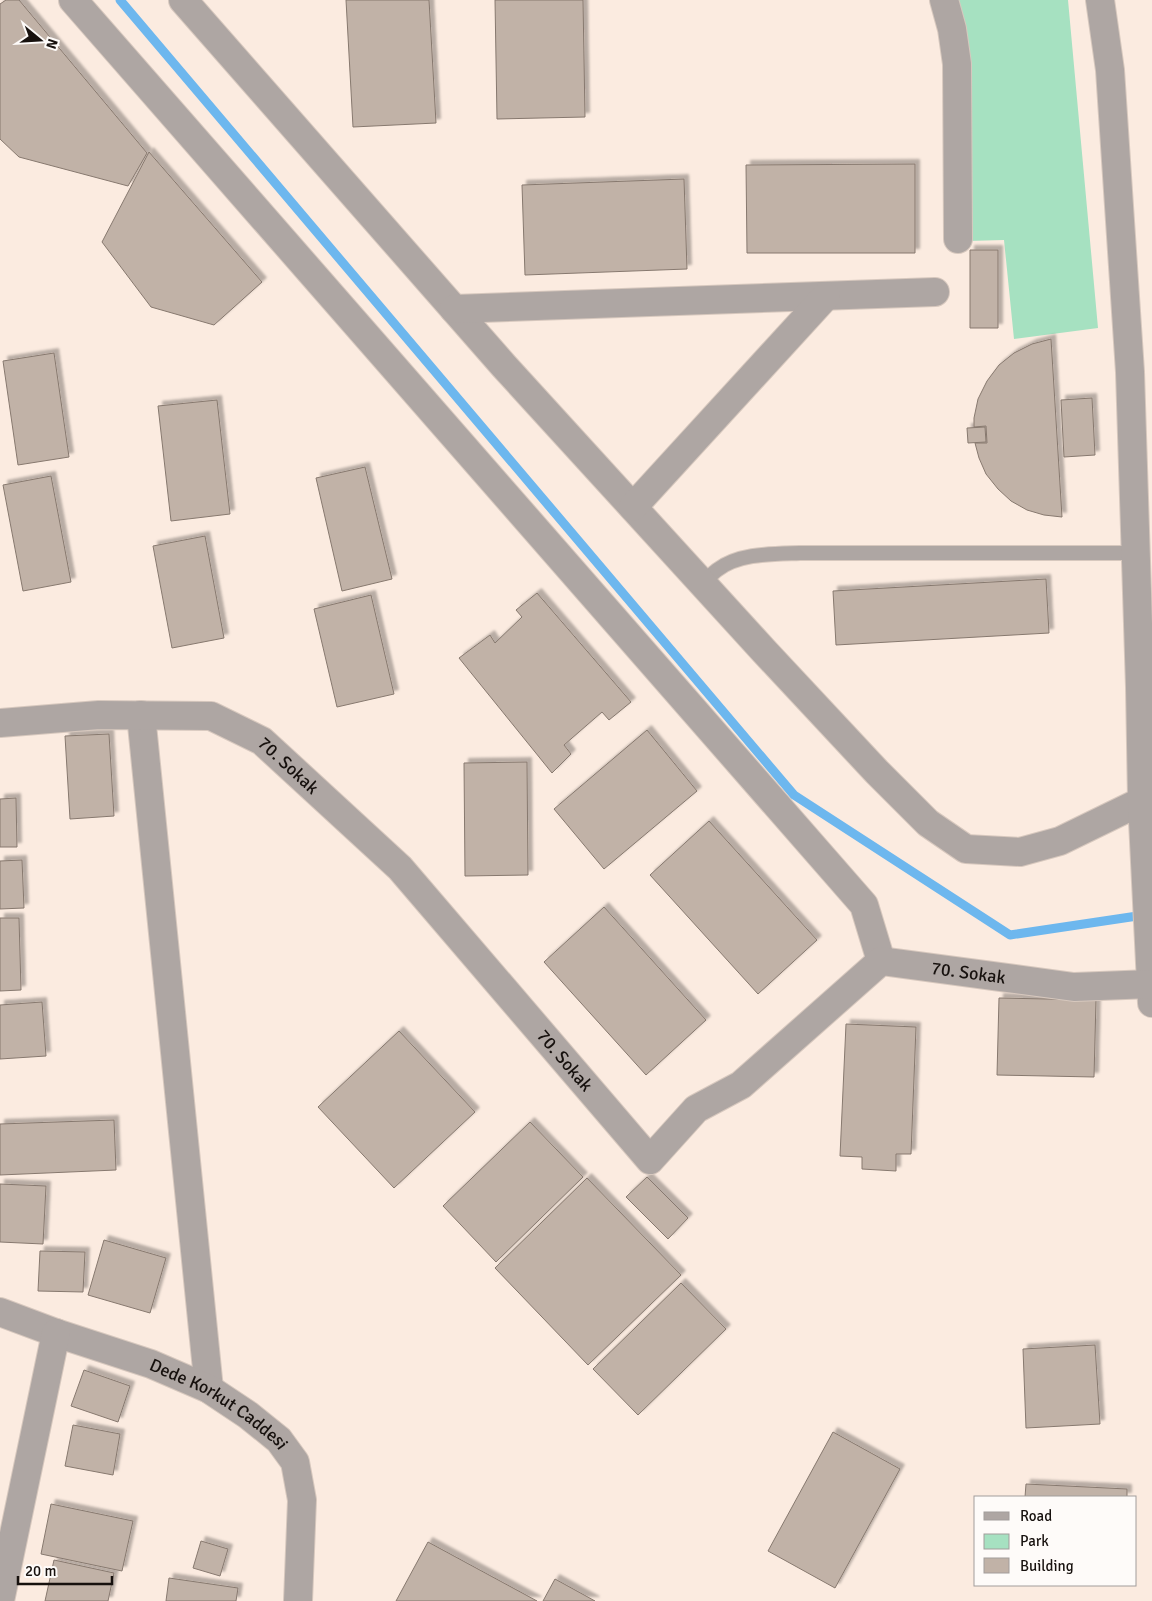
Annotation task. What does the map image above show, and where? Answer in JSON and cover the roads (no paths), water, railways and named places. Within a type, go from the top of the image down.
[{"type":"street","points":[[73,0],[864,904],[881,961]]},
{"type":"street","points":[[184,0],[504,366],[877,772],[928,823],[966,849],[1020,852],[1060,841],[1142,801]]},
{"type":"street","points":[[944,0],[952,29],[957,64],[958,240]]},
{"type":"street","points":[[1100,0],[1110,70],[1130,372],[1142,801],[1152,993]]},
{"type":"street","points":[[454,309],[935,292]]},
{"type":"street","points":[[633,507],[826,296]]},
{"type":"street","name":"70. Sokak","points":[[0,723],[99,715],[210,716],[262,740],[400,868],[650,1160],[696,1109],[741,1085],[881,961],[1074,986],[1152,993]]},
{"type":"street","points":[[141,715],[209,1389]]},
{"type":"street","name":"Dede Korkut Caddesi","points":[[0,1312],[56,1333],[151,1364],[209,1389],[248,1415],[279,1440],[295,1462],[302,1500],[298,1601]]},
{"type":"street","points":[[0,1601],[56,1333]]},
{"type":"lane","points":[[702,583],[717,569],[732,561],[762,555],[800,553],[1135,553]]},
{"type":"waterway","points":[[120,0],[794,795],[1010,935],[1144,915]]}]
